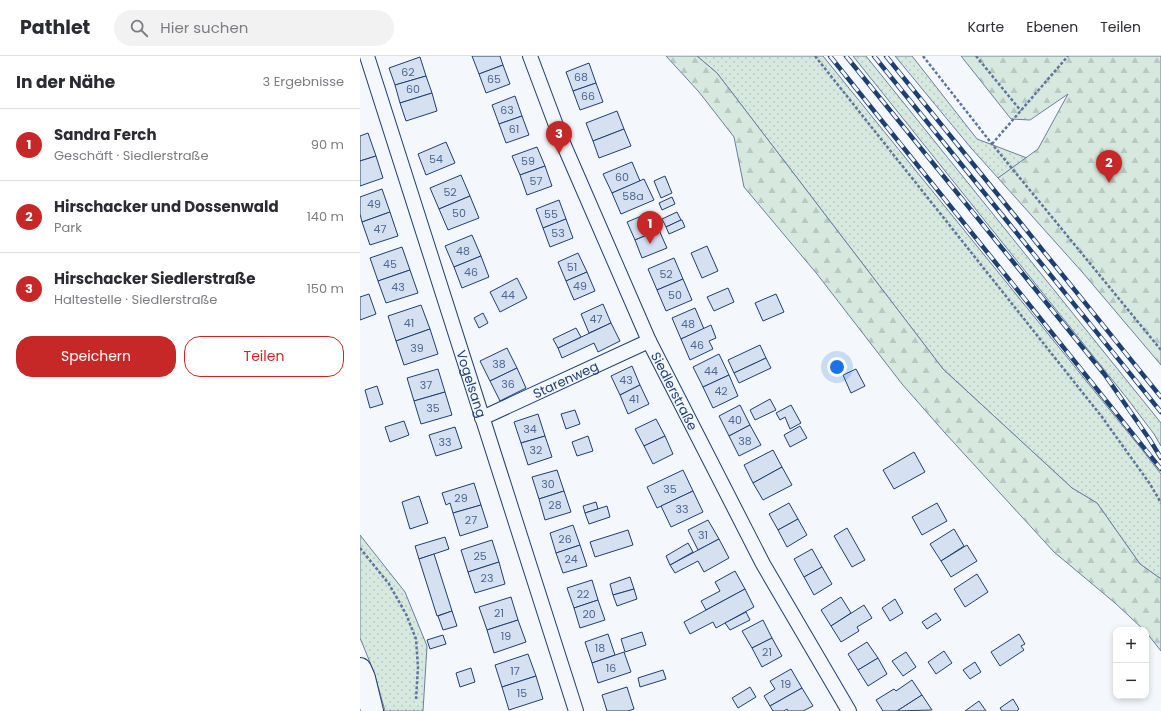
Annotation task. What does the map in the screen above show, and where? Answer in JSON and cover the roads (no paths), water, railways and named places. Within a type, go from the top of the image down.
[{"type":"highway","points":[[360,669],[364,678],[372,711]]},
{"type":"street","name":"Vogelsang","points":[[367,56],[576,711]]},
{"type":"street","name":"Siedlerstraße","points":[[530,56],[560,136],[649,341],[763,564],[849,711]]},
{"type":"street","name":"Starenweg","points":[[482,418],[649,341]]},
{"type":"railway","points":[[830,56],[1161,469]]},
{"type":"railway","points":[[846,56],[1105,375],[1161,458]]},
{"type":"railway","points":[[874,56],[1161,412]]},
{"type":"railway","points":[[886,56],[1161,397]]},
{"type":"place","name":"Hirschacker Siedlerstraße","points":[[559,154]]},
{"type":"place","name":"Hirschacker und Dossenwald","points":[[1109,183]]},
{"type":"place","name":"Sandra Ferch","points":[[650,244]]}]
